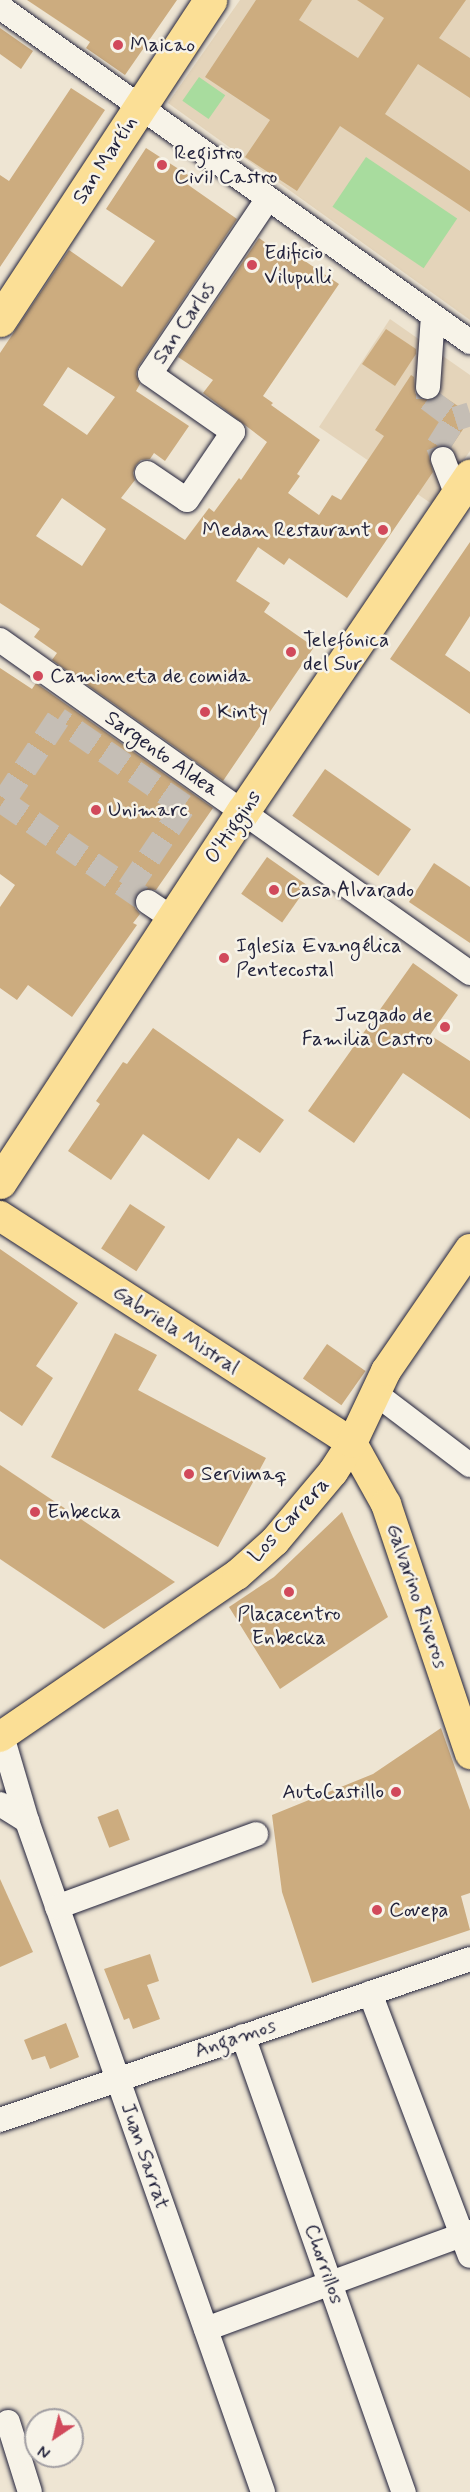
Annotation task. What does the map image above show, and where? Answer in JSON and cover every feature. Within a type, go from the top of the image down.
[{"type":"highway","name":"San Martín","points":[[0,320],[210,0]]},
{"type":"highway","name":"O'Higgins","points":[[0,1182],[160,910],[243,811],[457,477]]},
{"type":"main road","name":"Gabriela Mistral","points":[[0,1216],[352,1443]]},
{"type":"main road","name":"Los Carrera","points":[[1,1737],[237,1575],[275,1541],[333,1472],[352,1443],[386,1371],[470,1249]]},
{"type":"main road","name":"Galvarino Riveros","points":[[352,1443],[386,1504],[470,1754]]},
{"type":"street","points":[[0,7],[267,200],[470,342]]},
{"type":"street","name":"San Carlos","points":[[147,473],[187,500],[233,432],[150,374],[267,200]]},
{"type":"street","points":[[428,387],[432,316]]},
{"type":"street","name":"Sargento Aldea","points":[[0,640],[470,973]]},
{"type":"street","points":[[375,1393],[470,1465]]},
{"type":"street","name":"Juan Sarrat","points":[[1,1737],[27,1821],[263,2492]]},
{"type":"street","points":[[0,1804],[27,1821]]},
{"type":"street","points":[[57,1907],[256,1834]]},
{"type":"street","name":"Angamos","points":[[0,2120],[117,2078],[470,1959]]},
{"type":"street","points":[[206,2329],[330,2283],[467,2241],[370,1993]]},
{"type":"street","name":"Chorrillos","points":[[243,2036],[404,2492]]},
{"type":"street","points":[[8,2422],[30,2492]]},
{"type":"shaded area","points":[[240,0],[470,0],[470,320],[168,103]]},
{"type":"shaded area","points":[[390,319],[470,375],[470,451],[432,504],[319,427]]},
{"type":"green space","points":[[199,77],[225,95],[209,119],[182,101]]},
{"type":"green space","points":[[366,157],[457,219],[424,268],[332,207]]},
{"type":"building","points":[[27,0],[177,0],[125,75],[86,48],[90,42]]},
{"type":"building","points":[[256,0],[312,0],[299,20],[358,58],[384,18],[357,0],[466,0],[439,38],[470,58],[470,98],[418,64],[385,114],[470,171],[470,212],[340,126],[297,191],[245,157],[270,120],[205,77]]},
{"type":"building","points":[[0,28],[33,51],[21,69],[0,54]]},
{"type":"building","points":[[71,88],[105,110],[0,267],[0,175],[9,181]]},
{"type":"building","points":[[146,148],[188,175],[184,182],[237,219],[138,367],[136,374],[140,384],[136,391],[189,426],[165,461],[154,453],[150,459],[141,460],[136,465],[133,473],[135,480],[121,498],[185,540],[209,508],[214,512],[239,478],[241,480],[267,442],[203,393],[213,380],[178,357],[259,238],[280,253],[284,247],[339,284],[263,396],[273,403],[271,405],[320,440],[297,474],[300,476],[288,493],[319,515],[332,495],[341,500],[384,436],[375,430],[411,375],[414,377],[415,393],[421,399],[434,400],[440,394],[470,414],[470,419],[451,447],[438,446],[432,451],[429,457],[433,472],[347,598],[289,558],[284,565],[258,547],[236,581],[270,603],[264,612],[314,647],[223,781],[52,660],[57,653],[34,637],[40,629],[0,603],[0,353],[69,250],[122,287],[155,241],[106,209]],"holes":[[[68,367],[115,397],[87,435],[43,405]],[[62,498],[106,529],[82,566],[36,536]]]},
{"type":"building","points":[[386,329],[416,349],[416,354],[395,386],[362,364]]},
{"type":"building","points":[[470,542],[470,616],[445,655],[470,672],[470,714],[390,659]]},
{"type":"building","points":[[0,668],[32,689],[36,683],[213,808],[156,890],[142,889],[136,895],[135,908],[140,914],[133,923],[137,925],[72,1017],[28,985],[17,1000],[0,988],[0,907],[15,885],[0,874]]},
{"type":"building","points":[[325,769],[411,829],[378,876],[292,816]]},
{"type":"building","name":"Casa Alvarado","points":[[267,857],[308,886],[282,923],[241,894]]},
{"type":"building","points":[[434,863],[470,887],[470,943],[409,902]]},
{"type":"building","points":[[413,963],[458,995],[430,1035],[470,1061],[470,1119],[403,1073],[354,1143],[308,1111]]},
{"type":"building","points":[[153,1028],[284,1120],[260,1153],[238,1138],[209,1180],[143,1134],[111,1180],[68,1151],[100,1104],[96,1101],[123,1062],[127,1064]]},
{"type":"building","points":[[130,1204],[165,1227],[136,1271],[101,1248]]},
{"type":"building","points":[[0,1249],[78,1303],[36,1366],[53,1378],[22,1426],[0,1411]]},
{"type":"building","points":[[115,1333],[157,1355],[138,1390],[266,1458],[218,1547],[51,1457]]},
{"type":"building","points":[[327,1344],[366,1371],[341,1405],[303,1378]]},
{"type":"building","name":"Enbecka","points":[[0,1465],[175,1582],[104,1629],[0,1559]]},
{"type":"building","name":"Placacentro Enbecka","points":[[342,1512],[388,1617],[280,1689],[229,1607],[274,1577]]},
{"type":"building","points":[[441,1728],[470,1810],[470,1893],[461,1896],[470,1930],[312,1983],[282,1892],[272,1815],[373,1774]]},
{"type":"building","points":[[118,1809],[130,1840],[109,1848],[97,1817]]},
{"type":"building","points":[[0,1879],[33,1952],[0,1967]]},
{"type":"building","points":[[150,1954],[159,1981],[147,1985],[160,2019],[133,2029],[129,2018],[124,2020],[104,1969]]},
{"type":"building","points":[[66,2023],[79,2057],[50,2069],[45,2056],[32,2060],[24,2040]]},
{"type":"tunnel","points":[[428,387],[428,399],[455,419]]},
{"type":"tunnel","points":[[443,459],[438,446],[455,419],[470,414]]},
{"type":"tunnel","points":[[129,888],[184,806],[58,719],[3,802],[148,902]]},
{"type":"place","name":"Maicao","points":[[118,45]]},
{"type":"place","name":"Registro Civil Castro","points":[[162,165]]},
{"type":"place","name":"Edificio Vilupulli","points":[[252,265]]},
{"type":"place","name":"Medan Restaurant","points":[[383,530]]},
{"type":"place","name":"Telefónica del Sur","points":[[291,652]]},
{"type":"place","name":"Camioneta de comida","points":[[38,676]]},
{"type":"place","name":"Kinty","points":[[205,712]]},
{"type":"place","name":"Unimarc","points":[[96,810]]},
{"type":"place","name":"Casa Alvarado","points":[[274,890]]},
{"type":"place","name":"Iglesia Evangélica Pentecostal","points":[[224,958]]},
{"type":"place","name":"Juzgado de Familia Castro","points":[[445,1027]]},
{"type":"place","name":"Servimaq","points":[[189,1474]]},
{"type":"place","name":"Enbecka","points":[[35,1512]]},
{"type":"place","name":"Placacentro Enbecka","points":[[289,1592]]},
{"type":"place","name":"AutoCastillo","points":[[396,1792]]},
{"type":"place","name":"Covepa","points":[[377,1910]]}]
